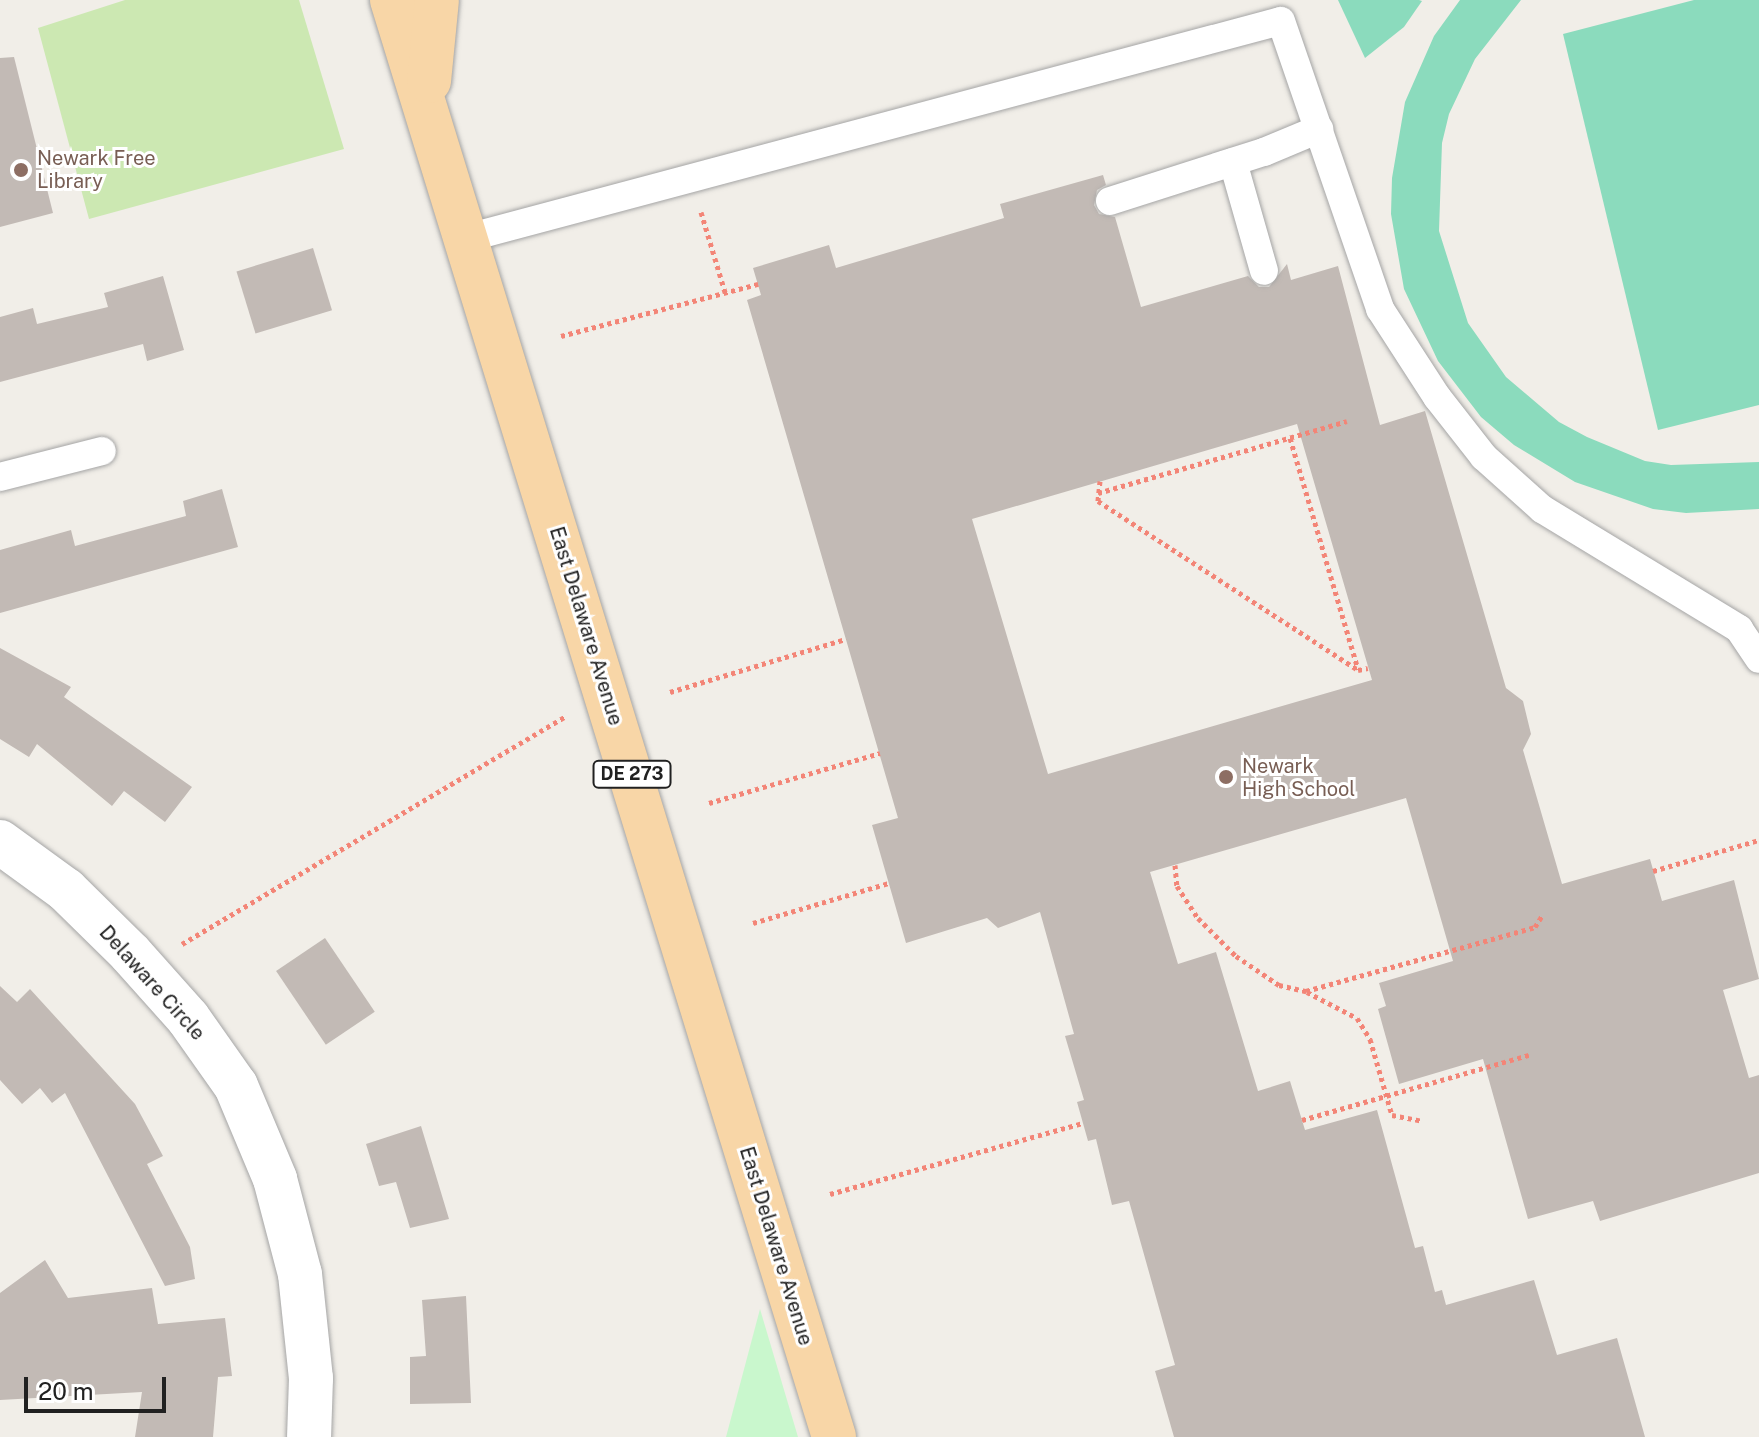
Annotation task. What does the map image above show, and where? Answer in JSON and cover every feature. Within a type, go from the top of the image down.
[{"type":"main road","name":"East Delaware Avenue","points":[[392,0],[834,1437]]},
{"type":"main road","points":[[428,112],[437,0]]},
{"type":"street","name":"Delaware Circle","points":[[0,842],[66,890],[148,973],[188,1018],[236,1086],[275,1179],[300,1274],[311,1378],[309,1437]]},
{"type":"lane","points":[[467,238],[1281,21],[1380,309],[1484,457],[1542,509],[1739,629],[1759,659]]},
{"type":"lane","points":[[1110,201],[1233,162],[1319,129]]},
{"type":"lane","points":[[1233,162],[1264,271]]},
{"type":"lane","points":[[0,477],[102,451]]},
{"type":"path","points":[[691,177],[725,292]]},
{"type":"path","points":[[561,336],[758,284]]},
{"type":"path","points":[[1098,493],[1347,421]]},
{"type":"path","points":[[1290,438],[1358,670]]},
{"type":"path","points":[[1100,481],[1098,501],[1358,670],[1368,668]]},
{"type":"path","points":[[670,692],[846,639]]},
{"type":"path","points":[[148,973],[178,946],[252,900],[577,710]]},
{"type":"path","points":[[709,803],[880,753]]},
{"type":"path","points":[[1653,871],[1759,840]]},
{"type":"path","points":[[1175,865],[1177,886],[1198,918],[1227,947],[1279,985],[1306,991],[1357,1018],[1370,1039],[1392,1115],[1422,1121]]},
{"type":"path","points":[[753,923],[889,883]]},
{"type":"path","points":[[1306,991],[1535,927],[1543,914]]},
{"type":"path","points":[[1302,1120],[1529,1055]]},
{"type":"path","points":[[830,1194],[1083,1123]]},
{"type":"green space","points":[[125,0],[299,0],[344,149],[89,219],[38,28]]},
{"type":"green space","points":[[1338,0],[1422,1],[1404,27],[1365,58]]},
{"type":"green space","points":[[1460,0],[1521,0],[1475,59],[1449,114],[1442,143],[1439,231],[1468,323],[1506,377],[1559,422],[1587,437],[1645,461],[1671,465],[1759,462],[1759,509],[1686,513],[1653,509],[1575,482],[1514,445],[1481,417],[1438,361],[1404,289],[1391,214],[1392,178],[1405,102],[1434,36]]},
{"type":"green space","points":[[1694,0],[1759,0],[1759,405],[1658,430],[1563,34]]},
{"type":"green space","points":[[760,1309],[798,1437],[726,1437]]},
{"type":"building","name":"Newark Free Library","points":[[14,57],[53,213],[0,227],[0,58]]},
{"type":"building","points":[[1103,175],[1106,185],[1097,190],[1094,205],[1099,214],[1115,217],[1141,307],[1248,276],[1259,287],[1269,287],[1287,264],[1291,280],[1338,266],[1380,425],[1425,411],[1506,688],[1523,701],[1531,734],[1523,750],[1562,884],[1650,859],[1662,901],[1734,880],[1759,979],[1723,990],[1749,1078],[1759,1075],[1759,1173],[1600,1221],[1593,1201],[1528,1219],[1483,1059],[1399,1084],[1378,1009],[1386,1006],[1379,983],[1453,961],[1406,798],[1150,872],[1178,964],[1216,952],[1258,1091],[1290,1081],[1305,1130],[1377,1110],[1415,1248],[1423,1246],[1435,1292],[1442,1290],[1446,1305],[1534,1280],[1557,1355],[1617,1338],[1645,1437],[1174,1437],[1155,1371],[1175,1365],[1129,1201],[1112,1205],[1096,1139],[1088,1141],[1077,1102],[1084,1100],[1065,1036],[1074,1034],[1040,912],[998,928],[987,918],[906,943],[872,825],[898,818],[747,300],[761,295],[753,268],[829,245],[836,268],[1004,218],[1000,204]],"holes":[[[1297,424],[1372,680],[1048,774],[972,519]]]},
{"type":"building","points":[[313,248],[332,310],[255,334],[236,271]]},
{"type":"building","points":[[163,276],[184,350],[147,361],[143,344],[0,382],[0,317],[33,308],[37,324],[108,307],[104,293]]},
{"type":"building","points":[[222,489],[238,547],[0,613],[0,550],[71,530],[75,546],[186,516],[183,501]]},
{"type":"building","points":[[0,648],[71,687],[64,697],[192,787],[165,822],[124,791],[112,806],[37,744],[29,757],[0,739]]},
{"type":"building","points":[[325,938],[375,1012],[326,1045],[276,971]]},
{"type":"building","points":[[0,986],[17,1002],[30,989],[135,1104],[163,1156],[147,1164],[190,1247],[195,1279],[165,1286],[65,1093],[52,1103],[40,1088],[22,1104],[0,1080]]},
{"type":"building","points":[[421,1126],[449,1219],[410,1228],[396,1182],[379,1186],[366,1144]]},
{"type":"building","points":[[45,1260],[68,1298],[152,1288],[158,1324],[225,1318],[232,1376],[218,1377],[213,1437],[135,1437],[142,1392],[0,1400],[0,1293]]},
{"type":"building","points":[[466,1296],[471,1403],[410,1404],[410,1357],[426,1356],[422,1300]]},
{"type":"place","name":"Newark Free Library","points":[[21,170]]},
{"type":"place","name":"Newark High School","points":[[1226,777]]}]
